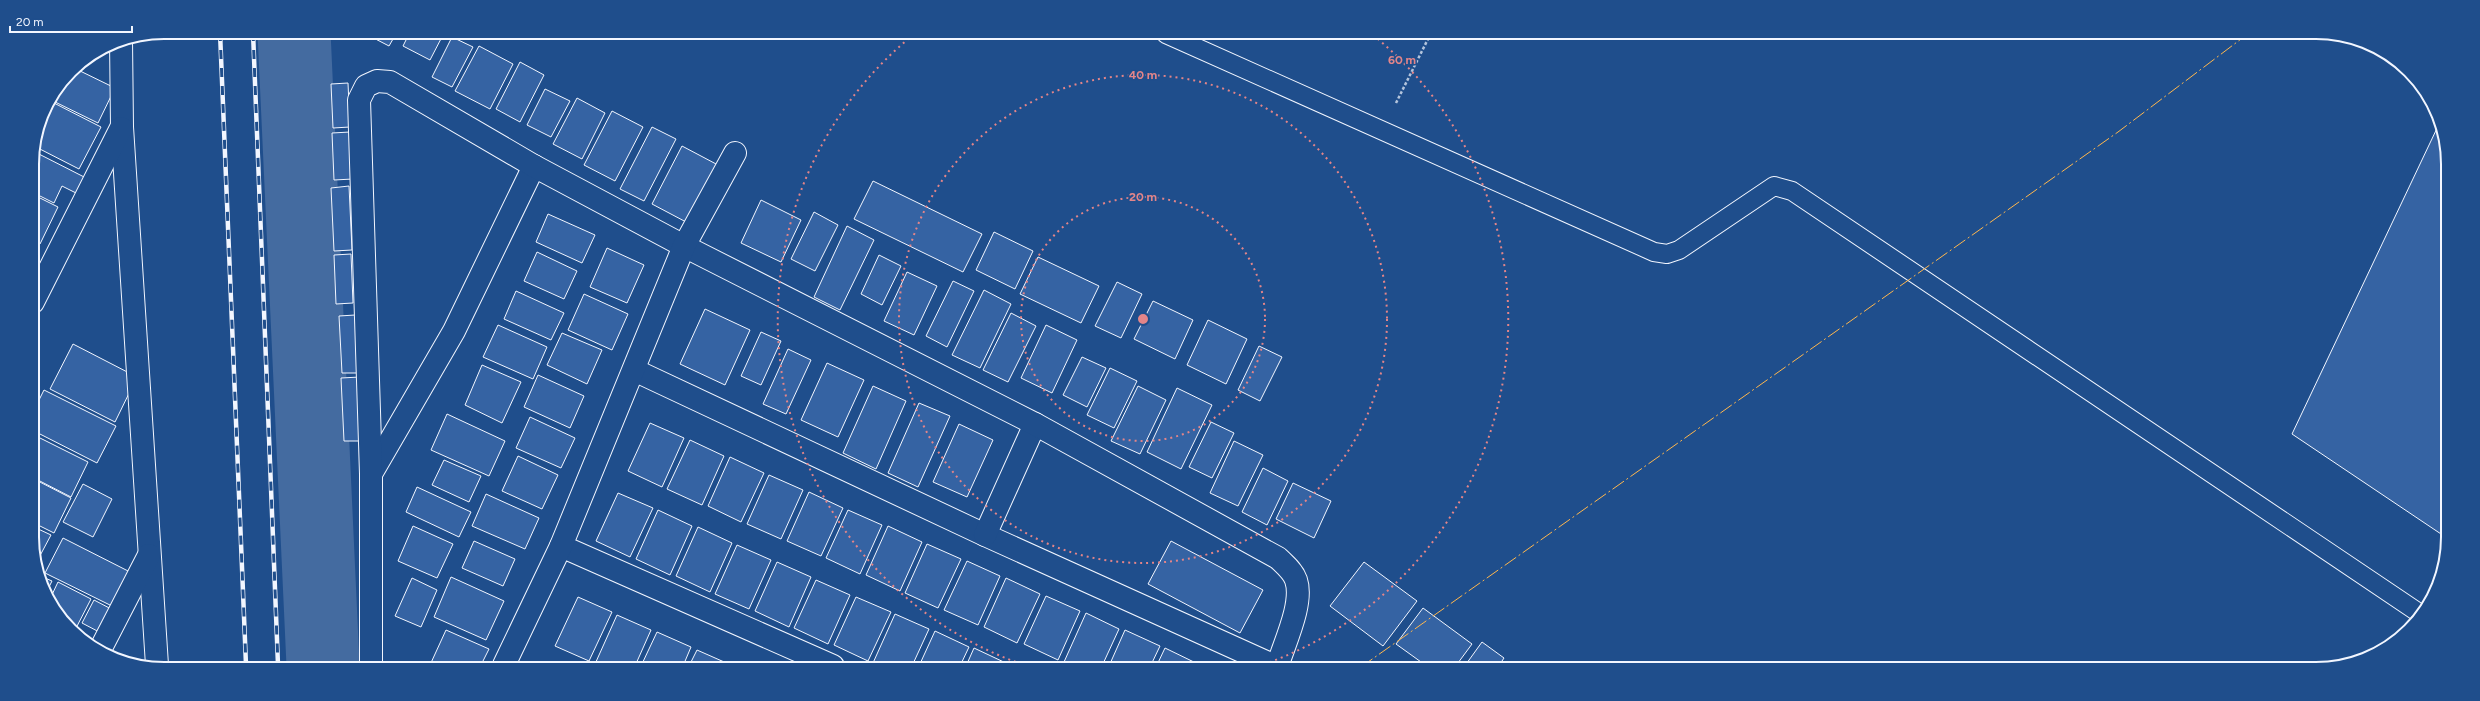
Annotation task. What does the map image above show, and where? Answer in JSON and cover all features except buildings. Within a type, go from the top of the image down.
[{"type":"street","points":[[121,47],[122,127],[157,662]]},
{"type":"street","points":[[371,662],[372,474],[359,100],[362,90],[377,81],[390,82],[534,166],[684,246],[1036,424],[1278,558],[1296,579],[1297,606],[1279,662]]},
{"type":"street","points":[[39,290],[122,127]]},
{"type":"street","points":[[505,662],[560,546],[684,246],[735,153]]},
{"type":"street","points":[[372,474],[454,331],[534,166]]},
{"type":"street","points":[[634,370],[985,535],[1266,662]]},
{"type":"street","points":[[985,535],[1036,424]]},
{"type":"street","points":[[560,546],[824,662]]},
{"type":"street","points":[[102,646],[149,555]]},
{"type":"lane","points":[[1177,39],[1654,252],[1667,254],[1679,250],[1774,186],[1792,191],[2416,611]]},
{"type":"path","points":[[1383,131],[1428,39]]},
{"type":"waterway","points":[[294,39],[323,662]]},
{"type":"railway","points":[[220,39],[246,662]]},
{"type":"railway","points":[[253,39],[278,662]]},
{"type":"power","points":[[1368,662],[2118,132],[2241,39]]}]
